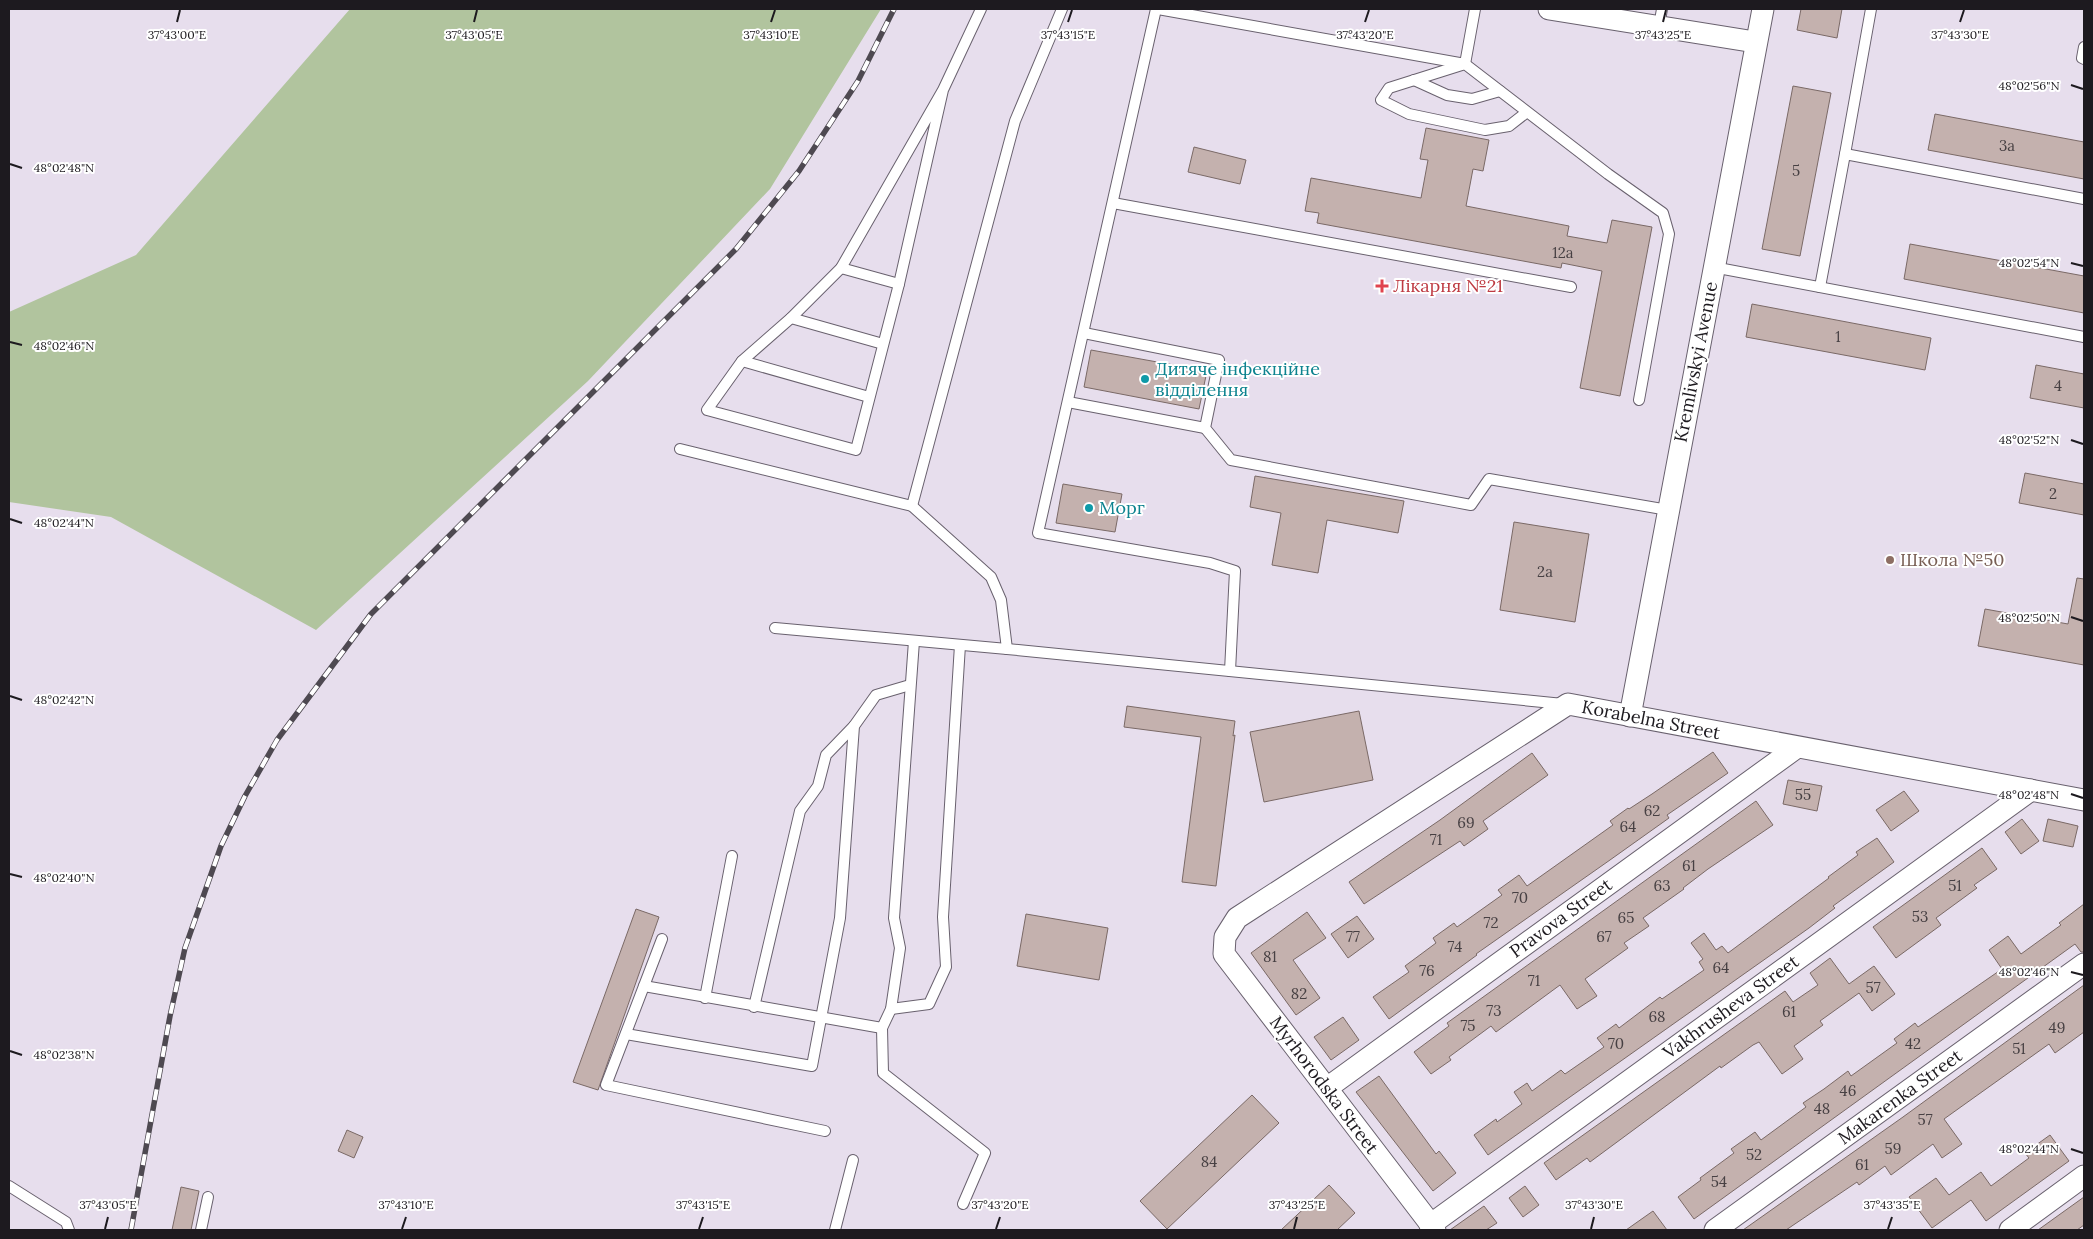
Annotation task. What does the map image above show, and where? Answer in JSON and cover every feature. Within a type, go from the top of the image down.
[{"type":"street","points":[[1549,9],[1661,17],[1756,42]]},
{"type":"street","name":"Kremlivskyi Avenue","points":[[1630,716],[1763,9]]},
{"type":"street","name":"Korabelna Street","points":[[1225,937],[1237,918],[1568,704],[1796,748],[2084,800]]},
{"type":"street","name":"Pravova Street","points":[[1327,1088],[1796,748]]},
{"type":"street","name":"Vakhrusheva Street","points":[[1432,1227],[2031,790]]},
{"type":"street","name":"Myrhorodska Street","points":[[1225,937],[1224,954],[1432,1227]]},
{"type":"street","name":"Makarenka Street","points":[[1715,1230],[2084,964]]},
{"type":"street","points":[[2010,1230],[2084,1176]]},
{"type":"lane","points":[[943,90],[899,284],[856,450],[707,410],[742,361],[791,318],[841,268],[943,90],[981,9]]},
{"type":"lane","points":[[912,506],[1015,121],[1062,9]]},
{"type":"lane","points":[[1230,671],[1235,571],[1210,563],[1038,534],[1157,9],[1465,64],[1608,174],[1664,213],[1669,234],[1639,400]]},
{"type":"lane","points":[[1465,64],[1475,9]]},
{"type":"lane","points":[[1820,287],[1871,9]]},
{"type":"lane","points":[[2084,47],[2082,58],[2084,59]]},
{"type":"lane","points":[[1465,64],[1388,88],[1381,100],[1409,114],[1485,130],[1509,126],[1527,112]]},
{"type":"lane","points":[[1414,80],[1447,95],[1472,99],[1500,91]]},
{"type":"lane","points":[[1844,154],[2084,199]]},
{"type":"lane","points":[[1112,203],[1571,287]]},
{"type":"lane","points":[[1714,267],[2084,337]]},
{"type":"lane","points":[[841,268],[899,284]]},
{"type":"lane","points":[[791,318],[883,344]]},
{"type":"lane","points":[[1084,333],[1219,360],[1205,428]]},
{"type":"lane","points":[[742,361],[869,397]]},
{"type":"lane","points":[[1068,402],[1205,428],[1231,460],[1471,505],[1490,479],[1668,510]]},
{"type":"lane","points":[[680,449],[912,506],[991,577],[1001,600],[1007,649]]},
{"type":"lane","points":[[775,628],[1568,704]]},
{"type":"lane","points":[[914,641],[894,918],[900,948],[891,1009],[882,1028],[883,1073],[985,1153],[963,1204]]},
{"type":"lane","points":[[891,1009],[929,1004],[946,967],[944,917],[960,645]]},
{"type":"lane","points":[[754,1007],[800,810],[818,786],[826,755],[854,726],[876,695],[910,685]]},
{"type":"lane","points":[[626,1034],[812,1066],[840,918],[854,726]]},
{"type":"lane","points":[[705,998],[732,856]]},
{"type":"lane","points":[[662,939],[606,1086],[825,1131]]},
{"type":"lane","points":[[644,986],[754,1007],[882,1028]]},
{"type":"lane","points":[[835,1230],[853,1160]]},
{"type":"lane","points":[[9,1186],[66,1222],[69,1230]]},
{"type":"lane","points":[[201,1230],[208,1197]]},
{"type":"green space","points":[[350,9],[881,9],[770,189],[588,381],[316,630],[111,517],[9,502],[9,312],[136,255]]},
{"type":"building","points":[[1801,9],[1842,9],[1837,38],[1797,30]]},
{"type":"building","points":[[1793,86],[1831,93],[1800,256],[1762,249]]},
{"type":"building","points":[[1935,114],[2084,142],[2084,179],[1928,150]]},
{"type":"building","points":[[1426,128],[1489,140],[1483,171],[1473,169],[1466,206],[1569,226],[1567,236],[1607,243],[1612,220],[1652,227],[1620,396],[1580,388],[1602,271],[1562,263],[1561,268],[1317,223],[1319,213],[1305,211],[1311,178],[1421,198],[1428,160],[1420,159]]},
{"type":"building","points":[[1194,147],[1246,160],[1240,184],[1188,172]]},
{"type":"building","points":[[1910,244],[2084,276],[2084,313],[1904,279]]},
{"type":"building","points":[[1752,304],[1931,338],[1925,370],[1746,337]]},
{"type":"building","name":"Дитяче інфекційне відділення","points":[[1091,350],[1207,371],[1199,409],[1084,387]]},
{"type":"building","points":[[2036,365],[2084,374],[2084,408],[2030,398]]},
{"type":"building","points":[[2025,473],[2084,484],[2084,515],[2019,503]]},
{"type":"building","points":[[1255,476],[1404,501],[1398,533],[1327,520],[1318,573],[1272,565],[1281,513],[1250,507]]},
{"type":"building","name":"Морг","points":[[1063,484],[1122,494],[1115,532],[1056,523]]},
{"type":"building","points":[[1514,522],[1589,534],[1575,622],[1500,610]]},
{"type":"building","points":[[2077,578],[2084,579],[2084,665],[1978,646],[1985,609],[2068,624]]},
{"type":"building","points":[[1127,706],[1235,721],[1233,736],[1235,735],[1216,886],[1182,882],[1201,737],[1124,727]]},
{"type":"building","points":[[1359,711],[1373,780],[1264,802],[1250,732]]},
{"type":"building","points":[[1713,752],[1728,773],[1667,815],[1669,818],[1476,954],[1389,1019],[1373,997],[1409,972],[1405,966],[1436,943],[1433,938],[1454,923],[1457,927],[1502,895],[1498,890],[1519,875],[1527,886],[1613,825],[1610,821],[1628,808],[1652,794]]},
{"type":"building","points":[[1532,753],[1548,775],[1483,821],[1488,829],[1464,846],[1460,841],[1364,904],[1349,882],[1440,820]]},
{"type":"building","points":[[1788,780],[1822,786],[1817,811],[1783,804]]},
{"type":"building","points":[[1904,791],[1919,811],[1891,831],[1876,810]]},
{"type":"building","points":[[1756,801],[1773,825],[1708,869],[1684,889],[1643,918],[1649,926],[1624,943],[1628,948],[1585,979],[1597,996],[1577,1009],[1560,985],[1496,1032],[1491,1026],[1449,1057],[1451,1060],[1431,1074],[1414,1052],[1449,1026],[1447,1023]]},
{"type":"building","points":[[2022,819],[2039,841],[2021,854],[2005,832]]},
{"type":"building","points":[[2048,819],[2078,826],[2073,847],[2043,841]]},
{"type":"building","points":[[1877,838],[1894,862],[1833,906],[1835,908],[1809,928],[1488,1155],[1474,1135],[1496,1119],[1497,1122],[1522,1104],[1514,1092],[1527,1083],[1532,1091],[1561,1070],[1565,1074],[1604,1047],[1597,1038],[1616,1024],[1619,1028],[1660,997],[1662,999],[1704,970],[1699,962],[1703,959],[1691,943],[1704,933],[1716,950],[1722,946],[1728,953],[1829,878],[1858,855],[1856,852]]},
{"type":"building","points":[[1982,848],[1997,869],[1974,885],[1977,888],[1936,918],[1941,925],[1896,958],[1873,927]]},
{"type":"building","points":[[2084,904],[2084,952],[2081,952],[2075,944],[1694,1219],[1678,1197],[1734,1153],[1731,1149],[1755,1132],[1761,1140],[1806,1107],[1803,1103],[1848,1071],[1851,1076],[1897,1043],[1894,1039],[1915,1023],[1918,1027],[2002,969],[1989,950],[2008,936],[2021,954],[2061,925],[2059,923]]},
{"type":"building","points":[[636,909],[659,917],[598,1090],[573,1082]]},
{"type":"building","points":[[1307,912],[1326,938],[1293,960],[1320,998],[1296,1015],[1251,953]]},
{"type":"building","points":[[1026,914],[1108,928],[1099,980],[1017,966]]},
{"type":"building","points":[[1357,916],[1374,939],[1348,958],[1331,934]]},
{"type":"building","points":[[1830,958],[1849,984],[1874,966],[1895,994],[1872,1011],[1859,993],[1820,1021],[1823,1025],[1794,1046],[1803,1059],[1782,1074],[1759,1042],[1753,1045],[1721,1068],[1720,1066],[1590,1162],[1587,1158],[1556,1180],[1544,1163],[1785,991],[1793,1002],[1818,985],[1810,973]]},
{"type":"building","points":[[2084,985],[2084,1032],[2055,1053],[2049,1044],[1944,1119],[1962,1144],[1942,1158],[1933,1144],[1891,1175],[1885,1166],[1859,1185],[1857,1182],[1786,1230],[1743,1230],[1903,1117]]},
{"type":"building","points":[[1343,1017],[1359,1040],[1331,1060],[1314,1037]]},
{"type":"building","points":[[1379,1076],[1436,1154],[1439,1151],[1456,1173],[1433,1191],[1356,1092]]},
{"type":"building","points":[[1252,1095],[1279,1123],[1167,1229],[1140,1201]]},
{"type":"building","points":[[347,1130],[363,1137],[354,1158],[338,1151]]},
{"type":"building","points":[[2050,1135],[2069,1161],[1986,1221],[1971,1200],[1932,1228],[1909,1197],[1936,1178],[1949,1195],[1981,1172],[1991,1186],[2029,1158],[2025,1153]]},
{"type":"building","points":[[1329,1185],[1355,1213],[1337,1230],[1281,1230]]},
{"type":"building","points":[[1525,1186],[1539,1205],[1523,1217],[1509,1198]]},
{"type":"building","points":[[181,1187],[199,1191],[191,1230],[172,1230]]},
{"type":"building","points":[[2084,1197],[2084,1225],[2077,1230],[2038,1230]]},
{"type":"building","points":[[1484,1206],[1497,1223],[1486,1230],[1450,1230]]},
{"type":"building","points":[[1653,1211],[1667,1230],[1626,1230]]},
{"type":"railway","points":[[131,1230],[170,1016],[185,948],[221,846],[245,796],[277,740],[371,614],[736,249],[799,171],[858,81],[894,9]]},
{"type":"place","name":"Лікарня №21","points":[[1382,286]]},
{"type":"place","name":"Дитяче інфекційне відділення","points":[[1145,379]]},
{"type":"place","name":"Морг","points":[[1089,508]]},
{"type":"place","name":"Школа №50","points":[[1890,560]]}]
